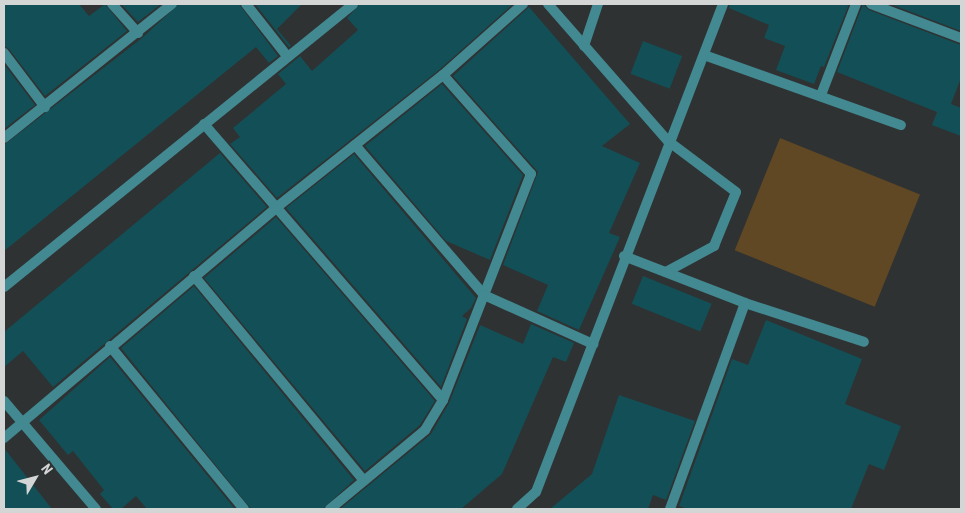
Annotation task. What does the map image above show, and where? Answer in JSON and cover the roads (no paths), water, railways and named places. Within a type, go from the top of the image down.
[{"type":"street","points":[[112,4],[138,33]]},
{"type":"street","points":[[4,138],[172,4]]},
{"type":"street","points":[[246,4],[287,56]]},
{"type":"street","points":[[4,287],[353,4]]},
{"type":"street","points":[[4,438],[110,346],[277,207],[443,74],[523,4]]},
{"type":"street","points":[[548,4],[668,141],[736,192],[714,246],[666,272]]},
{"type":"street","points":[[584,46],[598,4]]},
{"type":"street","points":[[517,509],[536,492],[668,141],[723,4]]},
{"type":"street","points":[[821,95],[856,4]]},
{"type":"street","points":[[871,4],[961,38]]},
{"type":"street","points":[[4,53],[45,106]]},
{"type":"street","points":[[704,55],[901,125]]},
{"type":"street","points":[[330,509],[425,430],[443,400],[531,174],[443,74]]},
{"type":"street","points":[[204,124],[443,400]]},
{"type":"street","points":[[355,145],[484,295],[593,344]]},
{"type":"street","points":[[624,256],[744,303],[864,342]]},
{"type":"street","points":[[194,276],[364,482]]},
{"type":"street","points":[[670,509],[744,303]]},
{"type":"street","points":[[110,346],[244,509]]},
{"type":"street","points":[[4,401],[96,509]]}]
